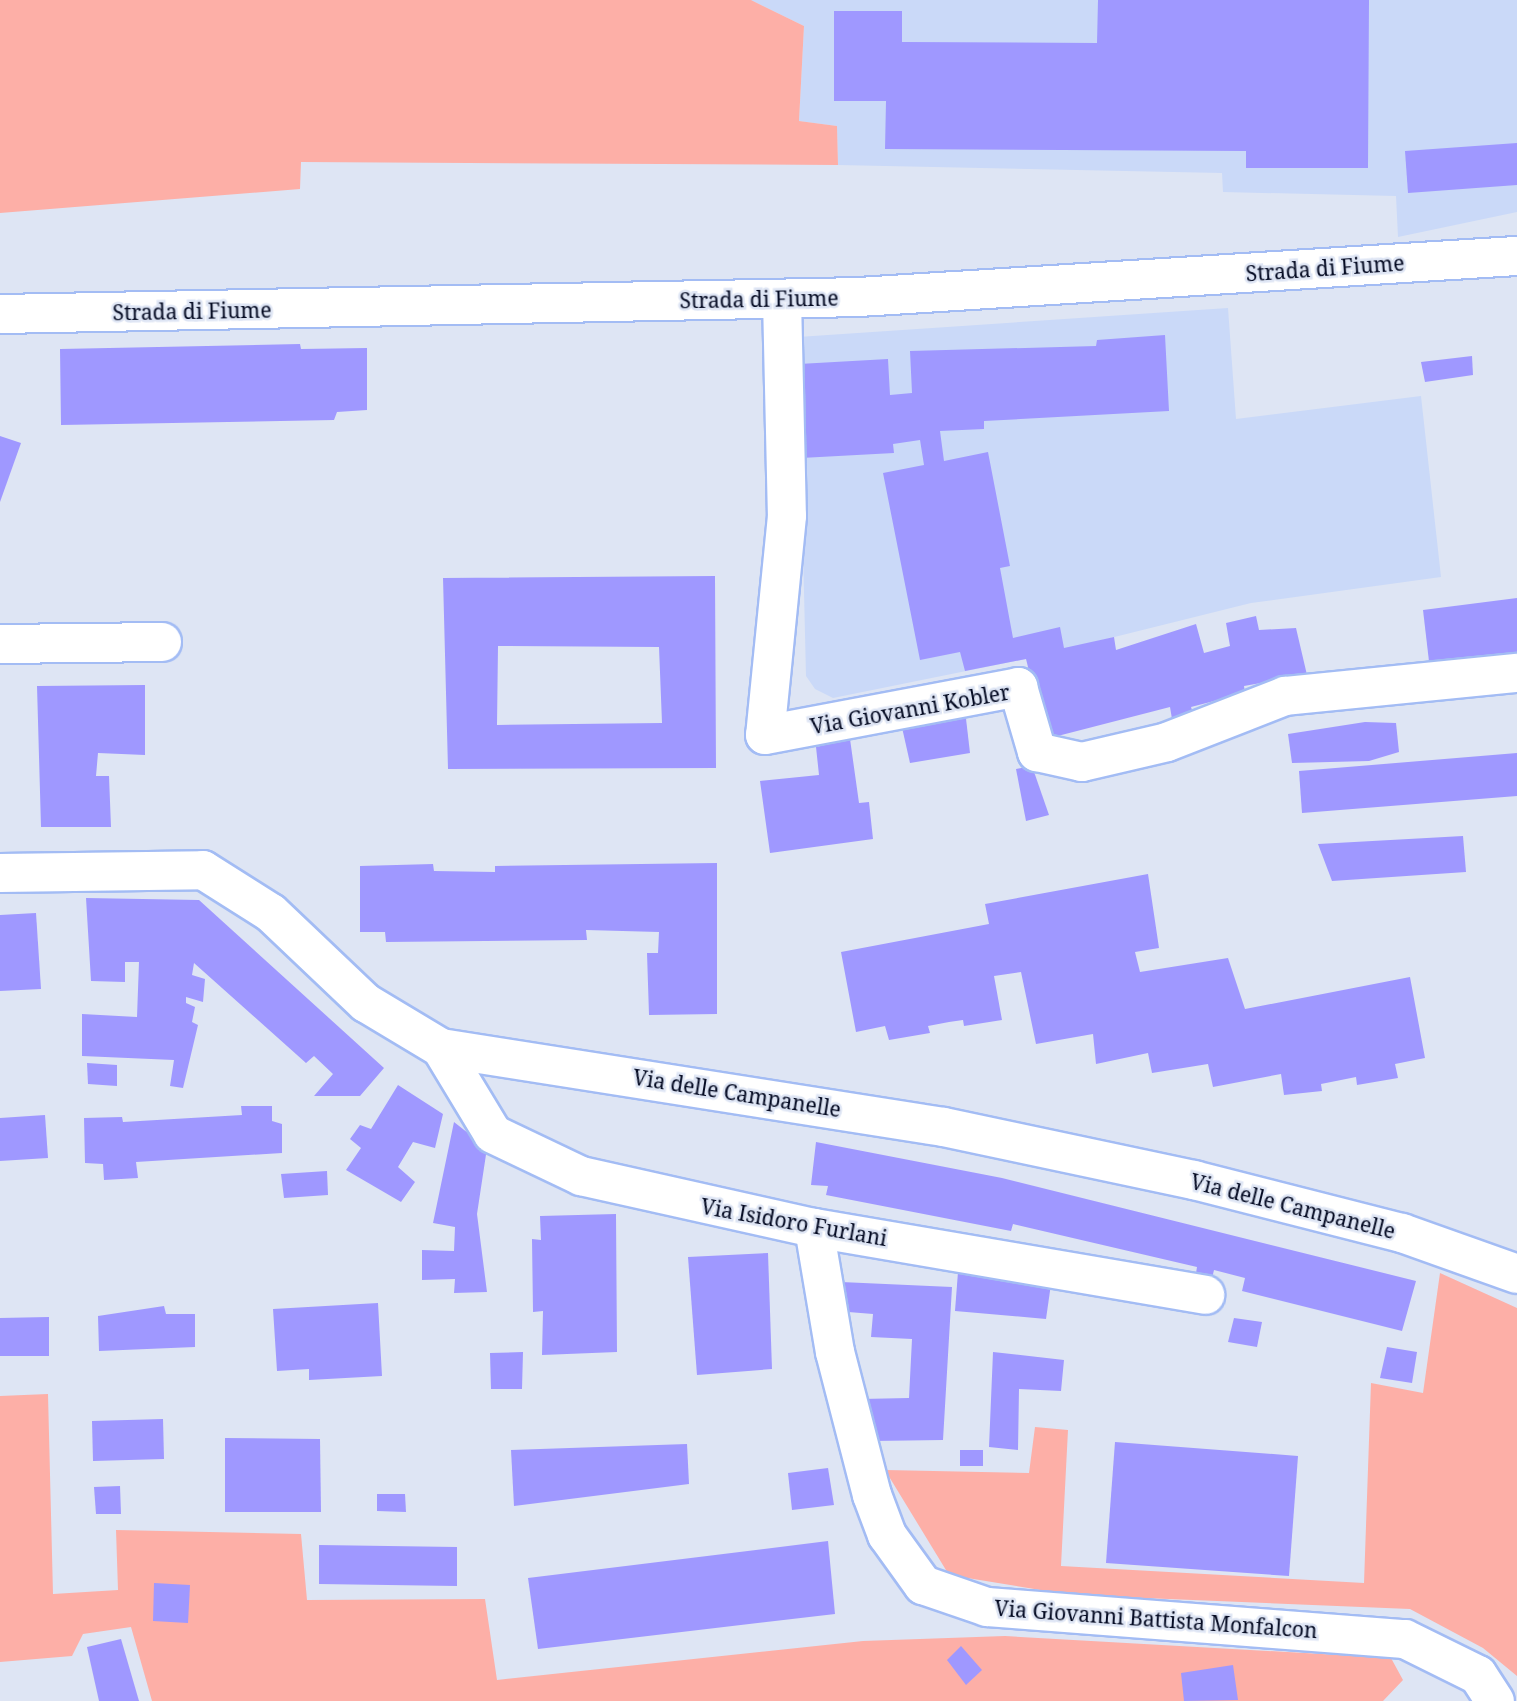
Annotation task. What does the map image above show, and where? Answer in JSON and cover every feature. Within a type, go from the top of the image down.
[{"type":"street","name":"Strada di Fiume","points":[[0,314],[782,299],[1513,255]]},
{"type":"street","name":"Via Giovanni Kobler","points":[[782,299],[787,516],[765,735],[1018,687],[1037,752],[1082,762],[1167,742],[1285,696],[1517,673]]},
{"type":"street","points":[[0,644],[162,642]]},
{"type":"street","name":"Via delle Campanelle","points":[[0,873],[203,870],[271,913],[366,1003],[440,1048],[996,1138],[1402,1233],[1517,1274]]},
{"type":"street","name":"Via Isidoro Furlani","points":[[440,1048],[493,1134],[538,1159],[684,1202],[814,1228],[1205,1296]]},
{"type":"street","name":"Via Giovanni Battista Monfalcon","points":[[814,1228],[835,1352],[872,1495],[887,1535],[923,1585],[987,1607],[1405,1639],[1478,1675],[1495,1701]]},
{"type":"shaded area","points":[[0,0],[751,0],[804,26],[799,121],[837,126],[838,165],[301,162],[300,189],[0,213]]},
{"type":"shaded area","points":[[751,0],[1517,0],[1517,212],[1398,237],[1396,196],[1223,192],[1222,173],[838,165],[837,126],[799,121],[804,26]]},
{"type":"shaded area","points":[[1228,308],[1236,419],[1421,396],[1441,577],[1251,603],[1026,659],[833,698],[815,689],[806,676],[798,337]]},
{"type":"shaded area","points":[[1440,1273],[1517,1308],[1517,1676],[1483,1648],[1410,1609],[1071,1595],[949,1575],[885,1470],[1029,1473],[1035,1427],[1068,1430],[1061,1566],[1364,1583],[1371,1383],[1423,1393]]},
{"type":"shaded area","points":[[48,1394],[53,1594],[118,1590],[116,1530],[301,1534],[307,1600],[485,1599],[497,1680],[863,1641],[1005,1636],[1391,1658],[1403,1680],[1383,1701],[152,1701],[131,1627],[83,1634],[72,1656],[0,1662],[0,1396]]},
{"type":"building","points":[[1098,0],[1369,0],[1368,168],[1246,168],[1246,151],[885,149],[886,101],[834,101],[834,11],[902,11],[902,42],[1097,43]]},
{"type":"building","points":[[1517,143],[1517,185],[1408,193],[1405,151]]},
{"type":"building","points":[[1165,335],[1169,411],[984,421],[984,429],[940,431],[944,461],[988,452],[1010,566],[1000,568],[1013,638],[1060,627],[1064,648],[1114,637],[1116,650],[1196,624],[1204,653],[1230,646],[1226,623],[1256,616],[1259,630],[1296,628],[1307,675],[1244,686],[1245,693],[1191,707],[1195,719],[1173,725],[1170,707],[1046,739],[1026,659],[965,671],[960,652],[920,660],[883,473],[924,465],[920,440],[893,444],[894,453],[801,458],[799,364],[888,359],[890,395],[912,393],[910,351],[1096,346],[1097,340]]},
{"type":"building","points":[[300,344],[301,349],[367,348],[367,410],[337,412],[334,420],[61,425],[60,349]]},
{"type":"building","points":[[1472,356],[1473,375],[1425,382],[1421,362]]},
{"type":"building","points":[[0,436],[21,443],[0,502]]},
{"type":"building","points":[[715,576],[716,768],[448,769],[443,578]],"holes":[[[498,646],[659,647],[662,723],[497,725]]]},
{"type":"building","points":[[1517,598],[1517,660],[1430,670],[1423,610]]},
{"type":"building","points":[[145,685],[145,755],[98,753],[96,776],[109,776],[111,827],[41,827],[37,686]]},
{"type":"building","points":[[965,710],[970,753],[910,763],[901,723]]},
{"type":"building","points":[[1365,722],[1396,723],[1399,752],[1369,761],[1292,763],[1288,734]]},
{"type":"building","points":[[850,739],[859,803],[869,802],[873,839],[770,853],[760,781],[819,775],[816,747]]},
{"type":"building","points":[[1517,753],[1517,796],[1302,813],[1299,771]]},
{"type":"building","points":[[1032,766],[1049,815],[1026,821],[1016,769]]},
{"type":"building","points":[[1463,836],[1466,872],[1332,881],[1318,844]]},
{"type":"building","points":[[717,863],[717,1014],[649,1015],[647,953],[658,953],[659,932],[586,930],[587,940],[386,942],[385,932],[360,932],[360,866],[433,864],[434,871],[495,872],[495,866]]},
{"type":"building","points":[[1148,874],[1159,948],[1135,952],[1140,972],[1228,958],[1245,1009],[1410,977],[1425,1058],[1395,1064],[1398,1078],[1357,1085],[1356,1077],[1321,1084],[1322,1091],[1284,1095],[1281,1074],[1213,1087],[1208,1064],[1152,1073],[1148,1053],[1096,1064],[1093,1034],[1036,1044],[1021,972],[994,976],[1002,1020],[964,1026],[963,1020],[949,1022],[928,1026],[930,1033],[889,1040],[885,1026],[856,1032],[841,952],[989,924],[985,904]]},
{"type":"building","points":[[86,898],[199,900],[384,1068],[360,1096],[314,1096],[333,1074],[314,1056],[306,1063],[194,963],[192,975],[205,979],[203,1002],[186,997],[186,1003],[195,1007],[192,1022],[198,1025],[183,1088],[170,1086],[174,1060],[82,1056],[82,1014],[137,1017],[139,962],[125,962],[125,982],[91,981]]},
{"type":"building","points":[[36,913],[41,989],[0,991],[0,915]]},
{"type":"building","points":[[87,1063],[117,1065],[117,1086],[88,1084]]},
{"type":"building","points":[[398,1085],[443,1114],[435,1148],[413,1142],[398,1167],[415,1182],[401,1202],[346,1170],[361,1148],[350,1139],[360,1125],[371,1129]]},
{"type":"building","points":[[241,1106],[272,1106],[272,1121],[282,1124],[282,1153],[136,1162],[138,1178],[104,1180],[103,1164],[85,1163],[84,1118],[122,1117],[123,1122],[242,1115]]},
{"type":"building","points":[[45,1115],[48,1158],[0,1161],[0,1118]]},
{"type":"building","points":[[454,1122],[487,1148],[477,1214],[487,1292],[454,1293],[455,1279],[422,1280],[422,1250],[454,1251],[455,1227],[433,1223]]},
{"type":"building","points":[[816,1142],[1002,1178],[1416,1281],[1402,1331],[1242,1291],[1245,1278],[1214,1270],[1211,1283],[1195,1279],[1197,1267],[1013,1224],[1011,1231],[826,1195],[828,1186],[811,1185]]},
{"type":"building","points":[[327,1171],[328,1195],[284,1198],[281,1174]]},
{"type":"building","points":[[616,1214],[617,1352],[542,1355],[543,1311],[533,1312],[532,1239],[541,1240],[540,1216]]},
{"type":"building","points":[[768,1253],[772,1369],[697,1375],[688,1257]]},
{"type":"building","points":[[958,1272],[1051,1284],[1046,1319],[955,1311]]},
{"type":"building","points":[[841,1282],[952,1287],[943,1440],[872,1441],[861,1399],[909,1398],[912,1339],[871,1337],[873,1314],[836,1311]]},
{"type":"building","points":[[378,1303],[382,1376],[309,1380],[309,1369],[277,1371],[273,1309]]},
{"type":"building","points":[[164,1306],[166,1314],[195,1314],[195,1347],[99,1351],[98,1316]]},
{"type":"building","points":[[49,1317],[49,1356],[0,1356],[0,1318]]},
{"type":"building","points":[[1234,1318],[1262,1322],[1257,1347],[1228,1342]]},
{"type":"building","points":[[1387,1347],[1417,1352],[1412,1383],[1380,1378]]},
{"type":"building","points":[[523,1352],[522,1389],[491,1389],[490,1353]]},
{"type":"building","points":[[993,1352],[1064,1360],[1061,1391],[1019,1389],[1018,1450],[989,1447]]},
{"type":"building","points":[[163,1419],[164,1459],[93,1461],[92,1421]]},
{"type":"building","points":[[225,1438],[320,1439],[321,1512],[225,1512]]},
{"type":"building","points":[[1115,1442],[1298,1456],[1289,1576],[1106,1563]]},
{"type":"building","points":[[687,1444],[689,1484],[514,1506],[511,1450]]},
{"type":"building","points":[[960,1450],[983,1450],[983,1466],[960,1466]]},
{"type":"building","points":[[828,1468],[834,1505],[792,1510],[788,1473]]},
{"type":"building","points":[[120,1486],[121,1514],[96,1514],[94,1487]]},
{"type":"building","points":[[377,1494],[405,1494],[406,1512],[377,1511]]},
{"type":"building","points":[[828,1541],[835,1614],[538,1649],[528,1578]]},
{"type":"building","points":[[319,1545],[457,1547],[457,1586],[319,1584]]},
{"type":"building","points":[[154,1583],[190,1585],[188,1623],[153,1621]]},
{"type":"building","points":[[121,1639],[139,1701],[99,1701],[87,1647]]},
{"type":"building","points":[[961,1646],[982,1670],[966,1685],[947,1660]]},
{"type":"building","points":[[1233,1665],[1238,1700],[1184,1701],[1181,1673]]}]
